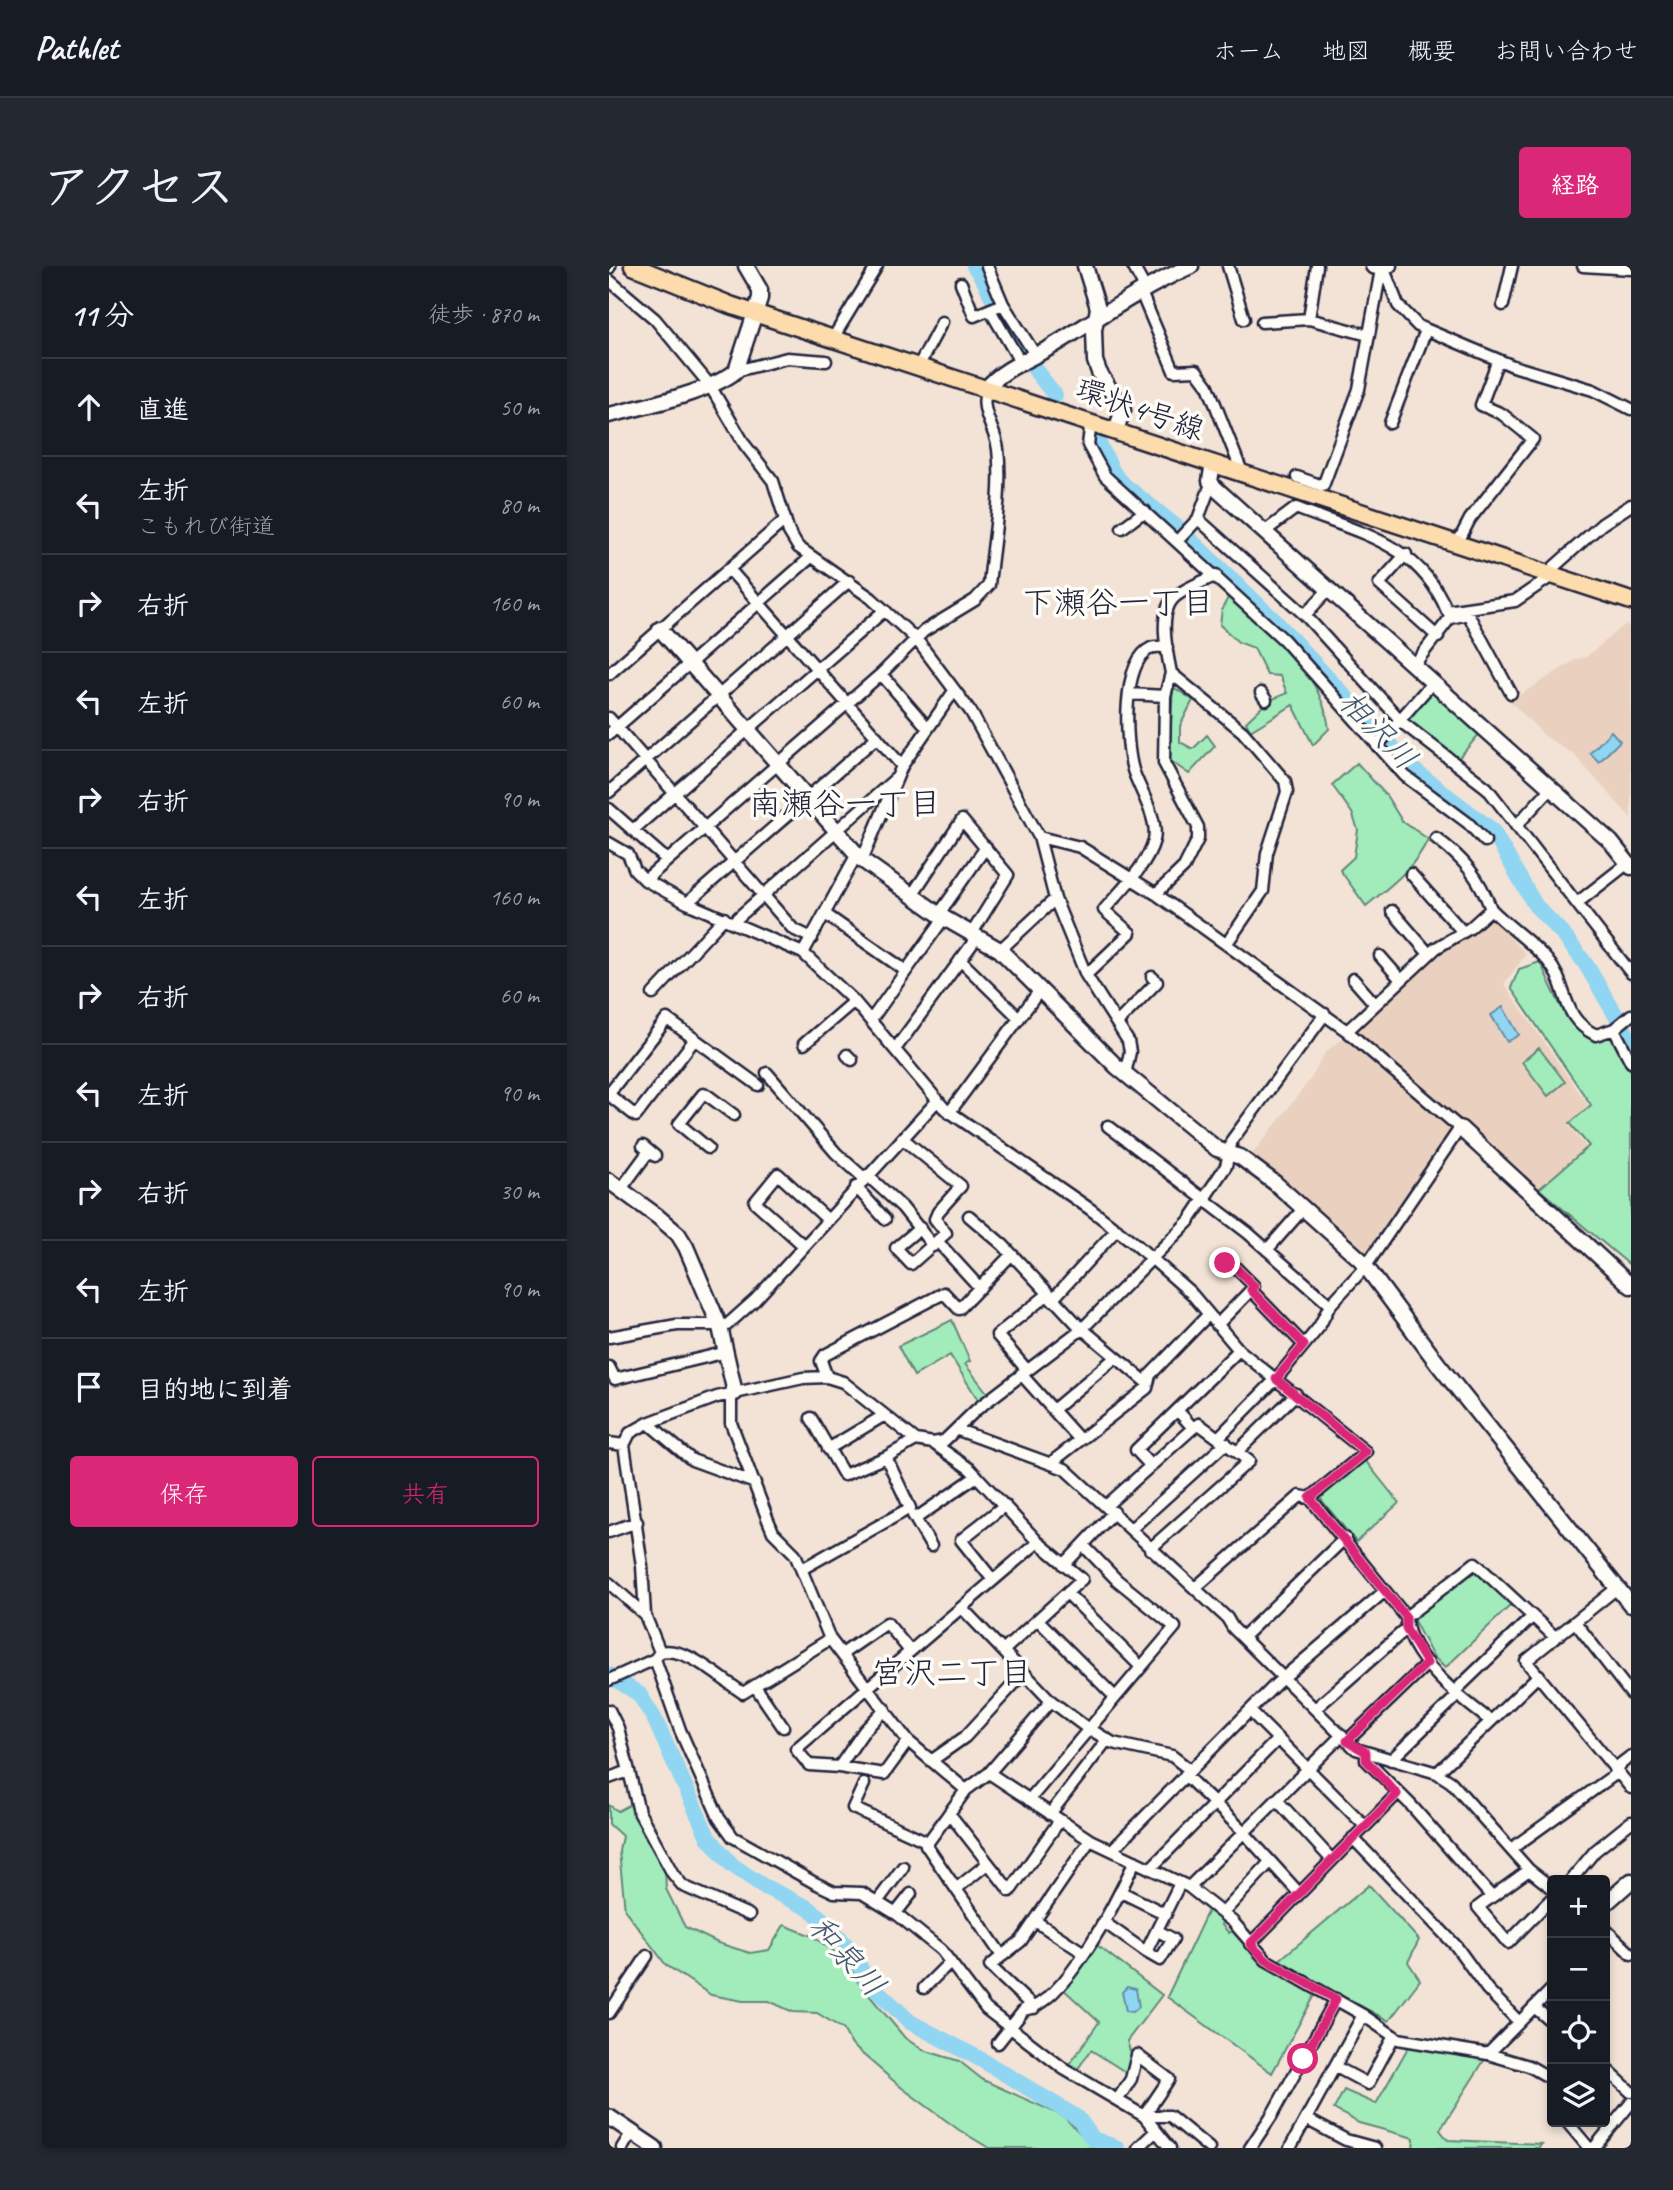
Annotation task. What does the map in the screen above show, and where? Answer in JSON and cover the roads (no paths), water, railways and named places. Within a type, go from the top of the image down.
[{"type":"main road","name":"環状4号線","points":[[633,266],[757,313],[1631,601]]},
{"type":"street","points":[[736,371],[757,313],[759,290],[746,266]]},
{"type":"street","points":[[833,338],[877,266]]},
{"type":"street","points":[[987,266],[997,307],[1029,360]]},
{"type":"street","points":[[1085,266],[1098,308],[1094,330],[1095,360],[1099,372],[1123,410],[1117,430]]},
{"type":"street","points":[[1133,266],[1174,371],[1196,370],[1208,386],[1242,472]]},
{"type":"street","points":[[645,880],[881,674],[925,631],[975,600],[989,584],[999,464],[994,434],[983,405],[987,388],[996,377],[1029,360],[1143,289],[1191,266]]},
{"type":"street","points":[[1228,266],[1244,319]]},
{"type":"street","points":[[1309,319],[1317,266]]},
{"type":"street","points":[[1503,305],[1512,266]]},
{"type":"street","points":[[1583,266],[1631,269]]},
{"type":"street","points":[[1383,267],[1403,313],[1426,330],[1498,360],[1593,390],[1631,409]]},
{"type":"street","points":[[1297,477],[1322,485],[1359,389],[1383,267]]},
{"type":"street","points":[[609,281],[655,319],[709,384],[745,445],[773,481],[785,520],[798,547],[810,558],[849,581],[917,640],[974,716],[1039,837],[1055,899],[1086,975],[1117,1023],[1130,1052],[1125,1074]]},
{"type":"street","points":[[961,283],[974,316],[997,307]]},
{"type":"street","points":[[997,307],[1029,360]]},
{"type":"street","points":[[1262,322],[1309,319],[1369,335]]},
{"type":"street","points":[[919,365],[942,322]]},
{"type":"street","points":[[1389,423],[1426,330]]},
{"type":"street","points":[[609,415],[709,384],[736,371],[787,358],[826,361]]},
{"type":"street","points":[[1457,544],[1470,519],[1533,439],[1502,414],[1481,405],[1498,360]]},
{"type":"street","points":[[1086,420],[1088,445],[1111,482],[1146,511],[1284,640],[1382,741],[1405,776],[1468,822],[1485,841]]},
{"type":"street","points":[[1183,534],[1198,519],[1211,484],[1213,463]]},
{"type":"street","points":[[1211,484],[1611,842],[1629,865],[1577,903]]},
{"type":"street","points":[[1264,532],[1296,508],[1406,554],[1429,575],[1447,611],[1515,601],[1550,574],[1602,524],[1631,505]]},
{"type":"street","points":[[1122,528],[1146,511]]},
{"type":"street","points":[[1198,519],[1305,615],[1400,719],[1487,788],[1631,973]]},
{"type":"street","points":[[610,671],[785,520]]},
{"type":"street","points":[[1406,554],[1379,584],[1438,637]]},
{"type":"street","points":[[613,731],[810,558]]},
{"type":"street","points":[[729,569],[902,765]]},
{"type":"street","points":[[1156,894],[1184,867],[1198,839],[1198,827],[1164,763],[1165,696],[1171,673],[1167,647],[1168,606],[1174,597],[1216,575]]},
{"type":"street","points":[[609,792],[849,581]]},
{"type":"street","points":[[1305,615],[1329,589]]},
{"type":"street","points":[[633,830],[885,610]]},
{"type":"street","points":[[1413,665],[1438,637],[1450,618],[1468,614],[1511,693]]},
{"type":"street","points":[[660,629],[860,857],[942,916],[1000,950],[1125,1074],[1217,1149],[1240,1157],[1266,1177],[1366,1266],[1432,1358],[1631,1605]]},
{"type":"street","points":[[1086,975],[1130,933],[1104,910],[1150,851],[1155,832],[1149,815],[1150,804],[1133,768],[1128,724],[1129,694],[1131,674],[1140,657],[1152,648],[1167,647]]},
{"type":"street","points":[[1171,673],[1243,732],[1285,781],[1287,792],[1266,853],[1263,891],[1227,943]]},
{"type":"street","points":[[881,674],[927,727]]},
{"type":"street","points":[[1382,741],[1432,682]]},
{"type":"street","points":[[803,953],[860,857],[902,765],[954,691]]},
{"type":"street","points":[[1129,694],[1165,696]]},
{"type":"street","points":[[609,718],[613,731],[646,760],[793,929],[812,938]]},
{"type":"street","points":[[687,903],[877,737]]},
{"type":"street","points":[[653,995],[728,920],[763,895],[895,779]]},
{"type":"street","points":[[1517,826],[1551,788]]},
{"type":"street","points":[[609,809],[667,860]]},
{"type":"street","points":[[895,1048],[960,960],[1009,875],[962,820],[912,895]]},
{"type":"street","points":[[1039,837],[1080,847],[1156,894],[1325,1014],[1460,1128],[1631,1286]]},
{"type":"street","points":[[1436,838],[1466,863],[1480,882],[1491,909],[1549,961],[1572,1017],[1578,1023],[1596,1035],[1624,1021],[1631,1062]]},
{"type":"street","points":[[609,843],[628,854],[635,870],[645,880],[687,903],[803,953],[854,1001],[949,1113],[1117,1229],[1191,1293],[1239,1350],[1366,1452],[1310,1498]]},
{"type":"street","points":[[871,1020],[986,847]]},
{"type":"street","points":[[1411,874],[1463,932]]},
{"type":"street","points":[[1000,950],[1055,899]]},
{"type":"street","points":[[1347,1031],[1429,954],[1463,932],[1491,909]]},
{"type":"street","points":[[1392,911],[1429,954]]},
{"type":"street","points":[[825,915],[906,971]]},
{"type":"street","points":[[1380,956],[1401,980]]},
{"type":"street","points":[[960,960],[1019,1018]]},
{"type":"street","points":[[1117,1023],[1157,982],[1151,977]]},
{"type":"street","points":[[1353,979],[1374,1004]]},
{"type":"street","points":[[949,1113],[1040,990]]},
{"type":"street","points":[[804,1044],[854,1001]]},
{"type":"street","points":[[1170,2148],[1144,2116],[1064,2069],[1008,2028],[986,2009],[950,1962],[923,1933],[895,1913],[862,1894],[834,1892],[733,1837],[719,1818],[680,1730],[645,1615],[636,1522],[624,1445],[630,1433],[648,1423],[733,1393],[803,1378],[827,1377],[843,1382],[916,1440],[933,1443],[944,1441],[977,1409],[1083,1328],[1189,1222],[1226,1166],[1232,1140],[1325,1014]]},
{"type":"street","points":[[695,1039],[636,1116],[609,1094],[663,1021],[672,1021],[758,1085]]},
{"type":"street","points":[[767,1073],[836,1153],[866,1177],[979,1288]]},
{"type":"street","points":[[708,1149],[679,1124],[691,1108],[703,1094],[734,1115]]},
{"type":"street","points":[[609,1337],[677,1325],[720,1327],[755,1300],[937,1101]]},
{"type":"street","points":[[1108,1126],[1204,1199],[1330,1305]]},
{"type":"street","points":[[1131,1529],[1222,1440],[1319,1327],[1330,1305],[1366,1266],[1460,1128]]},
{"type":"street","points":[[902,1138],[961,1186],[935,1219],[946,1233],[911,1264],[896,1248],[920,1228]]},
{"type":"street","points":[[649,1151],[615,1185],[678,1234],[720,1327],[733,1393],[731,1423],[773,1532],[795,1554],[830,1639],[908,1741],[966,1790]]},
{"type":"street","points":[[803,1245],[755,1202],[778,1174],[827,1219]]},
{"type":"street","points":[[856,1188],[885,1219]]},
{"type":"street","points":[[1266,1250],[1303,1209]]},
{"type":"street","points":[[969,1216],[1049,1297],[1147,1383]]},
{"type":"street","points":[[1080,1440],[1053,1410],[997,1335],[1049,1297],[1117,1229]]},
{"type":"street","points":[[827,1377],[821,1361],[825,1355],[944,1293],[959,1310],[1010,1256]]},
{"type":"street","points":[[1217,1325],[1254,1286],[1229,1261],[1225,1263]]},
{"type":"street","points":[[1251,1290],[1304,1345]]},
{"type":"street","points":[[1052,1462],[1147,1388],[1150,1374],[1208,1315]]},
{"type":"street","points":[[1151,1466],[1136,1450],[1239,1350]]},
{"type":"street","points":[[609,1367],[615,1380],[727,1352]]},
{"type":"street","points":[[1053,1410],[1117,1357]]},
{"type":"street","points":[[1238,1451],[1296,1394]]},
{"type":"street","points":[[1178,1411],[1193,1428]]},
{"type":"street","points":[[828,1449],[883,1416]]},
{"type":"street","points":[[811,1418],[844,1475],[886,1457],[916,1440]]},
{"type":"street","points":[[648,1423],[692,1460],[755,1483]]},
{"type":"street","points":[[1064,1565],[1083,1545],[1110,1508],[1199,1423],[1249,1461],[1150,1549]]},
{"type":"street","points":[[958,1430],[1052,1462],[1081,1481],[1150,1549],[1195,1588],[1344,1738],[1366,1752],[1437,1773],[1459,1790],[1529,1870],[1547,1884]]},
{"type":"street","points":[[609,1443],[624,1445]]},
{"type":"street","points":[[933,1443],[977,1476],[1038,1542],[1081,1579],[1003,1651]]},
{"type":"street","points":[[886,1457],[909,1508],[931,1546]]},
{"type":"street","points":[[915,1518],[977,1476]]},
{"type":"street","points":[[1195,1588],[1300,1496],[1310,1498],[1345,1538],[1385,1591],[1427,1663],[1455,1694],[1491,1721]]},
{"type":"street","points":[[993,1580],[961,1540],[1005,1505]]},
{"type":"street","points":[[801,1569],[909,1508]]},
{"type":"street","points":[[609,1532],[636,1522]]},
{"type":"street","points":[[1243,1637],[1345,1538]]},
{"type":"street","points":[[908,1741],[884,1774],[809,1765],[796,1749],[1038,1542]]},
{"type":"street","points":[[1029,1800],[1175,1628],[1117,1580],[1083,1545]]},
{"type":"street","points":[[1315,1709],[1406,1623],[1475,1563],[1555,1637]]},
{"type":"street","points":[[609,1583],[645,1615]]},
{"type":"street","points":[[1618,1588],[1526,1661],[1631,1788]]},
{"type":"street","points":[[1112,1850],[1187,1772],[1283,1679],[1385,1591]]},
{"type":"street","points":[[1067,1594],[1141,1667]]},
{"type":"street","points":[[962,1608],[1051,1701],[1107,1740],[1163,1752],[1187,1772],[1299,1893]]},
{"type":"street","points":[[1391,1760],[1532,1617]]},
{"type":"street","points":[[1038,1620],[1115,1697]]},
{"type":"street","points":[[1575,1622],[1631,1694]]},
{"type":"street","points":[[842,1654],[887,1623],[910,1651]]},
{"type":"street","points":[[611,1680],[669,1650],[683,1654],[743,1693],[830,1639]]},
{"type":"street","points":[[1146,1952],[1185,1885],[1308,1769],[1427,1663]]},
{"type":"street","points":[[931,1761],[965,1737],[1024,1673]]},
{"type":"street","points":[[1437,1773],[1539,1675]]},
{"type":"street","points":[[755,1686],[783,1727]]},
{"type":"street","points":[[1002,1956],[926,1846],[966,1790],[989,1773],[1051,1701]]},
{"type":"street","points":[[839,1767],[864,1731],[885,1709]]},
{"type":"street","points":[[609,1710],[618,1728],[639,1812],[673,1874],[692,1891],[750,1914]]},
{"type":"street","points":[[1250,1711],[1365,1826]]},
{"type":"street","points":[[1050,1814],[1107,1740]]},
{"type":"street","points":[[1150,1868],[1278,1740]]},
{"type":"street","points":[[1366,1752],[1366,1760],[1491,1896]]},
{"type":"street","points":[[1511,1849],[1616,1771],[1631,1756]]},
{"type":"street","points":[[609,1778],[629,1771]]},
{"type":"street","points":[[989,1773],[1090,1840],[1185,1885],[1219,1909],[1266,1960],[1363,2015],[1394,2036],[1488,2054],[1529,2066],[1547,2076]]},
{"type":"street","points":[[864,1784],[853,1808],[929,1842]]},
{"type":"street","points":[[1250,1944],[1397,1794]]},
{"type":"street","points":[[1277,1800],[1332,1860]]},
{"type":"street","points":[[949,1813],[1010,1891],[1060,1821]]},
{"type":"street","points":[[1575,1875],[1595,1851],[1631,1822]]},
{"type":"street","points":[[1353,1838],[1456,1946],[1487,1989],[1519,2022]]},
{"type":"street","points":[[1034,2008],[990,1966],[1021,1941],[1090,1840]]},
{"type":"street","points":[[998,2043],[1024,2010],[1034,2008],[1046,1999],[1084,1953],[1105,1923],[1135,1861]]},
{"type":"street","points":[[1219,1909],[1271,1862]]},
{"type":"street","points":[[956,1889],[987,1864]]},
{"type":"street","points":[[877,1902],[903,1867]]},
{"type":"street","points":[[1529,1870],[1478,1907],[1508,1943],[1547,1903]]},
{"type":"street","points":[[1610,1900],[1631,1881]]},
{"type":"street","points":[[1121,1892],[1166,1914]]},
{"type":"street","points":[[895,1913],[911,1894]]},
{"type":"street","points":[[1035,1921],[1084,1953]]},
{"type":"street","points":[[1105,1923],[1121,1937],[1160,1960],[1173,1939],[1158,1931]]},
{"type":"street","points":[[1610,1936],[1631,1954]]},
{"type":"street","points":[[609,2013],[647,1956]]},
{"type":"street","points":[[924,1988],[950,1962]]},
{"type":"street","points":[[1488,2054],[1547,1994]]},
{"type":"street","points":[[1250,2148],[1272,2115],[1336,1999]]},
{"type":"street","points":[[1534,2007],[1547,2018]]},
{"type":"street","points":[[1290,2148],[1308,2120],[1363,2015]]},
{"type":"street","points":[[1336,2067],[1368,2084],[1394,2036]]},
{"type":"street","points":[[1118,2099],[1131,2079],[1137,2055],[1169,2079],[1144,2116]]},
{"type":"street","points":[[1610,2073],[1631,2092]]},
{"type":"street","points":[[1572,2127],[1592,2148],[1631,2103]]},
{"type":"street","points":[[1144,2116],[1170,2116],[1209,2148]]},
{"type":"street","points":[[609,2117],[656,2148]]},
{"type":"street","points":[[1308,2120],[1343,2144],[1375,2148]]},
{"type":"street","points":[[1137,2148],[1156,2131]]},
{"type":"street","points":[[622,2148],[632,2133]]},
{"type":"water","points":[[1611,731],[1620,741],[1599,762],[1590,753]]},
{"type":"water","points":[[1503,1007],[1519,1035],[1507,1042],[1491,1015]]},
{"type":"water","points":[[1127,1987],[1136,1989],[1139,2007],[1133,2012],[1126,2011],[1122,1992]]},
{"type":"waterway","name":"相沢川","points":[[974,266],[986,283],[1018,346],[1055,395]]},
{"type":"waterway","name":"相沢川","points":[[1097,440],[1114,474],[1124,485],[1179,529],[1273,619],[1411,768],[1492,830],[1535,905],[1562,933],[1585,963],[1631,1041]]},
{"type":"waterway","name":"和泉川","points":[[609,1675],[639,1694],[654,1718],[708,1837],[732,1865],[763,1886],[810,1909],[824,1921],[854,1954],[866,1980],[910,2022],[980,2059],[1078,2118],[1093,2139],[1117,2148]]},
{"type":"district","name":"下瀬谷一丁目","points":[[1118,602]]},
{"type":"district","name":"南瀬谷一丁目","points":[[845,803]]},
{"type":"district","name":"宮沢二丁目","points":[[952,1672]]}]
